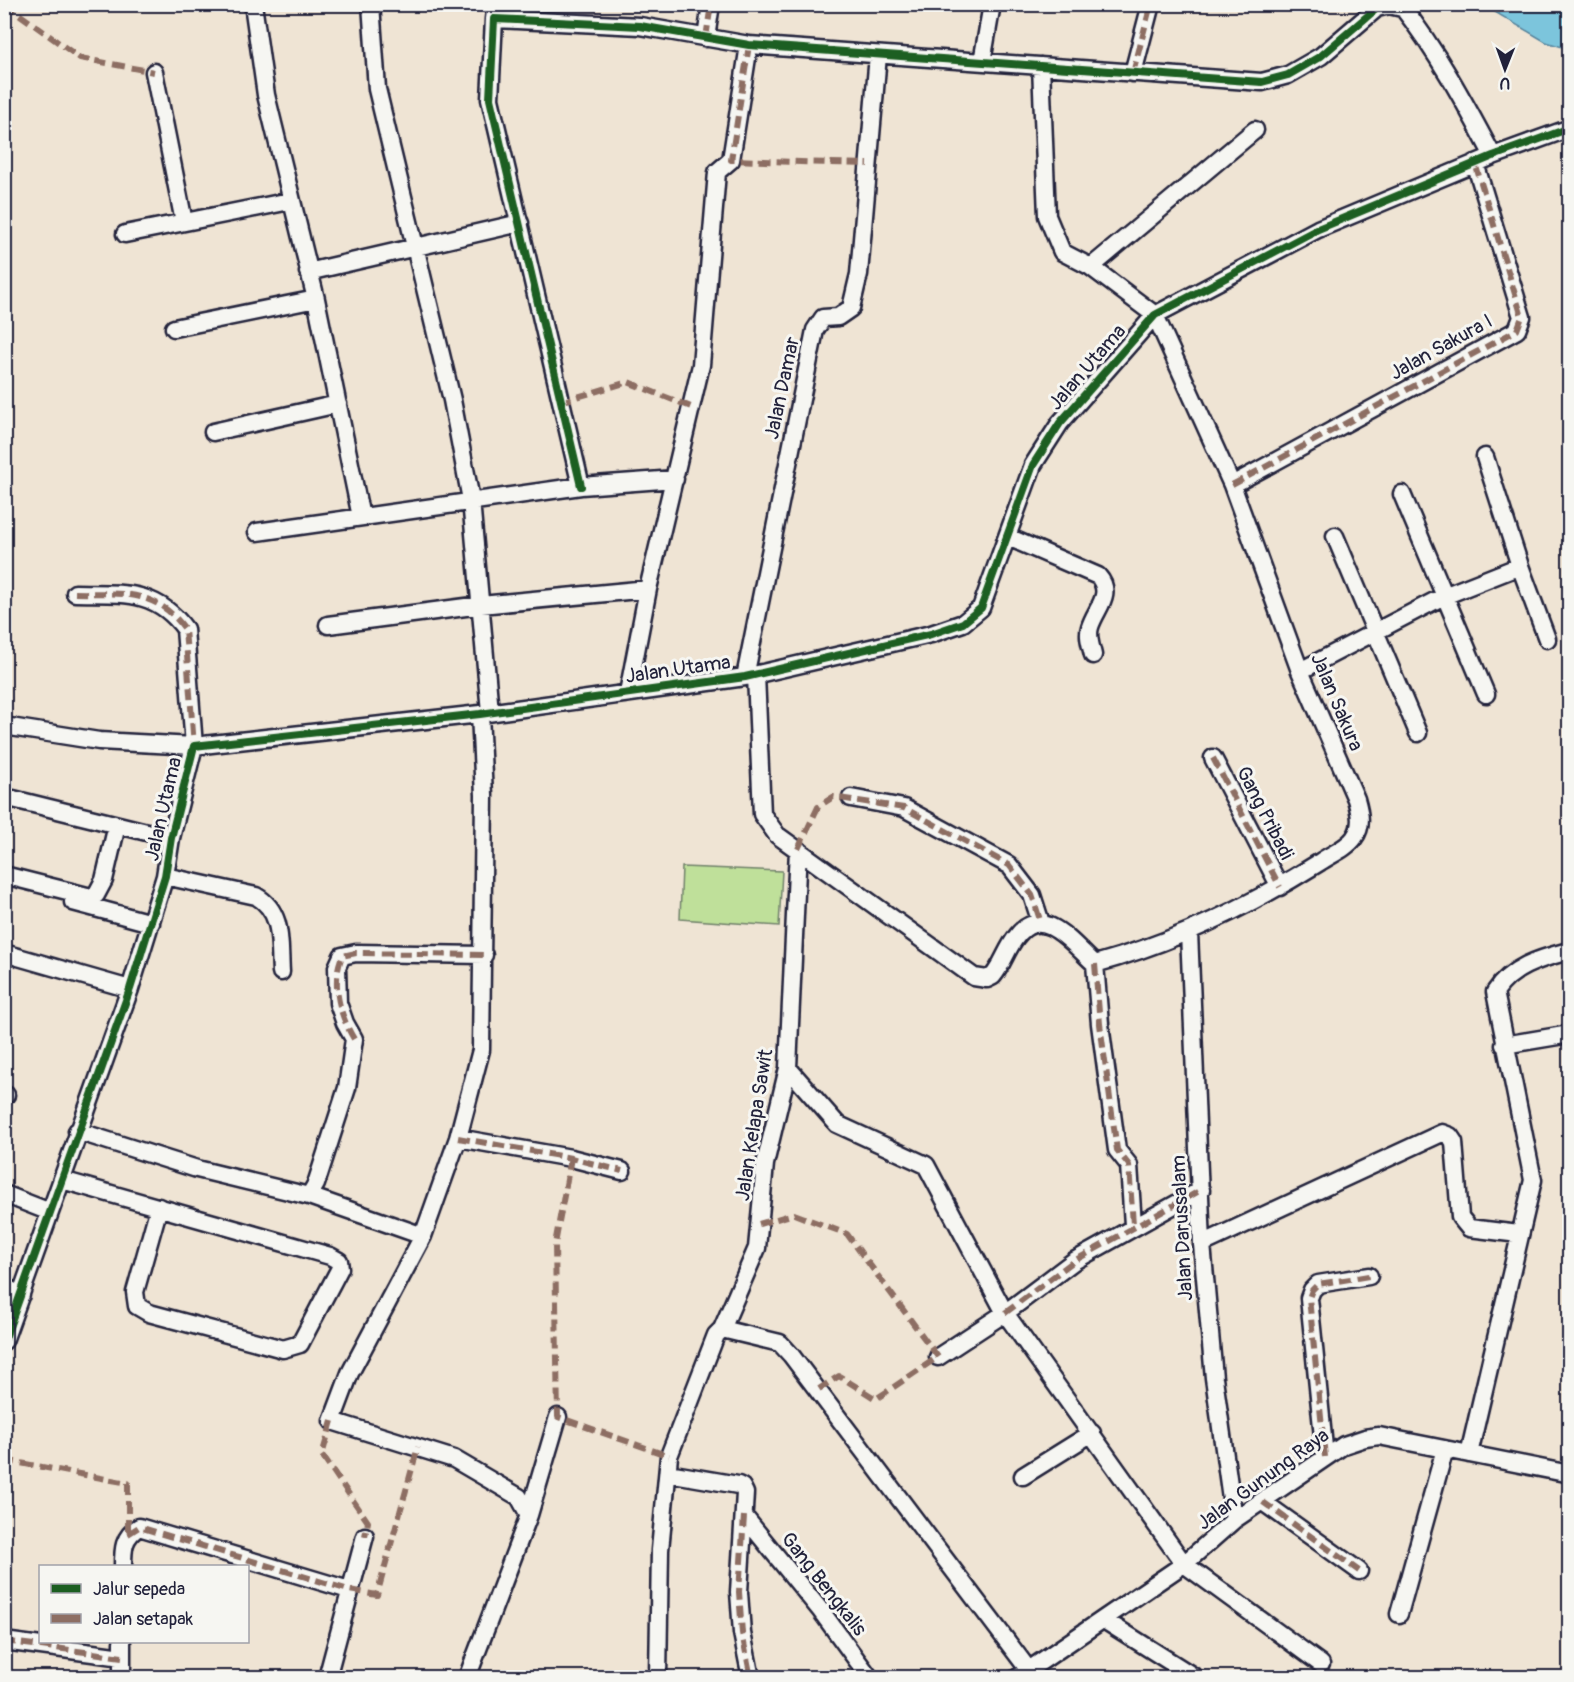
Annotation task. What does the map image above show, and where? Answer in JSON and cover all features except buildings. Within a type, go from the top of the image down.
[{"type":"street","points":[[253,4],[266,95],[290,201],[316,299],[361,517]]},
{"type":"street","points":[[371,4],[377,89],[413,248],[452,400],[471,500],[481,605],[485,713],[484,955],[481,1050],[458,1138],[423,1236],[350,1372],[332,1421],[454,1459],[519,1497],[529,1515]]},
{"type":"street","points":[[706,38],[711,4]]},
{"type":"street","points":[[982,62],[992,4]]},
{"type":"street","points":[[1133,73],[1151,4]]},
{"type":"street","points":[[581,486],[490,99],[495,12],[640,26],[749,45],[1262,82],[1288,75],[1322,56],[1377,8],[1389,5],[1401,6],[1414,20],[1449,75],[1493,156]]},
{"type":"street","points":[[628,693],[648,589],[701,366],[717,172],[731,160],[749,45]]},
{"type":"street","name":"Jalan Damar","points":[[750,676],[815,330],[823,318],[838,317],[851,308],[859,274],[878,55]]},
{"type":"street","points":[[1041,66],[1047,216],[1062,252],[1091,267],[1155,315]]},
{"type":"street","points":[[154,72],[184,222]]},
{"type":"street","name":"Jalan Utama","points":[[4,1341],[62,1180],[77,1131],[130,988],[165,876],[171,838],[194,746],[485,713],[750,676],[931,634],[963,623],[981,608],[1033,465],[1060,423],[1155,315],[1318,229],[1475,163],[1569,128]]},
{"type":"street","points":[[1091,267],[1255,130]]},
{"type":"street","name":"Jalan Sakura I","points":[[1232,485],[1517,330],[1522,317],[1475,163]]},
{"type":"street","points":[[125,234],[290,201]]},
{"type":"street","points":[[309,272],[520,223]]},
{"type":"street","points":[[174,328],[316,299]]},
{"type":"street","name":"Jalan Sakura","points":[[1095,964],[1141,952],[1189,932],[1280,887],[1353,840],[1361,818],[1356,799],[1300,671],[1232,485],[1155,315]]},
{"type":"street","points":[[213,432],[338,404]]},
{"type":"street","points":[[1485,457],[1520,566],[1547,639]]},
{"type":"street","points":[[257,532],[581,486],[675,479]]},
{"type":"street","points":[[1402,494],[1486,694]]},
{"type":"street","points":[[1335,536],[1418,733]]},
{"type":"street","points":[[1008,537],[1098,576],[1105,583],[1105,596],[1089,628],[1093,655]]},
{"type":"street","points":[[1300,671],[1444,596],[1520,566]]},
{"type":"street","points":[[328,625],[481,605],[648,589]]},
{"type":"street","points":[[4,726],[99,741],[194,746],[185,629],[174,614],[155,601],[132,594],[75,593]]},
{"type":"street","points":[[750,676],[762,814],[769,827],[974,977],[987,979],[993,975],[1017,934],[1027,927],[1041,923],[1052,925],[1095,964],[1100,1024],[1117,1150],[1129,1165],[1133,1225]]},
{"type":"street","name":"Gang Pribadi","points":[[1213,758],[1280,887]]},
{"type":"street","points":[[851,798],[904,808],[1009,865],[1032,895],[1041,923]]},
{"type":"street","points":[[13,800],[171,838]]},
{"type":"street","points":[[4,875],[91,897],[96,895],[104,880],[117,825]]},
{"type":"street","name":"Jalan Kelapa Sawit","points":[[658,1677],[660,1550],[669,1456],[716,1335],[722,1329],[757,1248],[765,1164],[788,1068],[798,849]]},
{"type":"street","points":[[165,876],[256,896],[268,903],[277,915],[281,972]]},
{"type":"street","points":[[4,884],[151,922]]},
{"type":"street","name":"Jalan Darussalam","points":[[1189,932],[1202,1244],[1214,1378],[1234,1520]]},
{"type":"street","points":[[1469,1454],[1533,1180],[1494,1000],[1497,988],[1516,971],[1534,961],[1565,952]]},
{"type":"street","points":[[4,953],[130,988]]},
{"type":"street","points":[[309,1196],[316,1184],[347,1088],[354,1038],[345,1023],[338,1003],[338,967],[342,956],[356,953],[484,955]]},
{"type":"street","points":[[1504,1045],[1564,1035]]},
{"type":"street","points":[[788,1068],[837,1124],[926,1165],[1005,1313],[1184,1564],[1321,1664]]},
{"type":"street","points":[[77,1131],[197,1169],[309,1196],[423,1236]]},
{"type":"street","points":[[1202,1244],[1442,1133],[1450,1136],[1454,1142],[1460,1216],[1464,1224],[1469,1228],[1519,1234]]},
{"type":"street","points":[[458,1138],[562,1156],[622,1171]]},
{"type":"street","points":[[62,1180],[159,1207],[339,1261],[340,1268],[300,1344],[283,1349],[149,1312],[138,1306],[135,1292],[159,1207]]},
{"type":"street","points":[[938,1357],[1005,1313],[1074,1261],[1133,1225],[1201,1190]]},
{"type":"street","points":[[4,1194],[50,1212]]},
{"type":"street","points":[[1325,1457],[1310,1299],[1312,1290],[1318,1284],[1369,1276]]},
{"type":"street","points":[[4,1287],[21,1295]]},
{"type":"street","points":[[722,1329],[780,1343],[791,1355],[1023,1673]]},
{"type":"street","points":[[467,1677],[529,1515],[558,1417]]},
{"type":"street","points":[[1023,1476],[1092,1433]]},
{"type":"street","name":"Jalan Gunung Raya","points":[[1023,1673],[1184,1564],[1234,1520],[1344,1445],[1379,1436],[1569,1474]]},
{"type":"street","points":[[1399,1614],[1445,1449]]},
{"type":"street","points":[[668,1473],[742,1487],[745,1493],[739,1592],[742,1633],[751,1677]]},
{"type":"street","points":[[1263,1502],[1359,1571]]},
{"type":"street","name":"Gang Bengkalis","points":[[744,1516],[821,1611],[870,1677]]},
{"type":"street","points":[[123,1565],[123,1546],[128,1534],[139,1527],[349,1590]]},
{"type":"street","points":[[327,1677],[365,1536]]},
{"type":"street","points":[[1104,1620],[1196,1677]]},
{"type":"street","points":[[4,1641],[122,1649],[122,1677]]},
{"type":"green space","points":[[682,867],[782,871],[779,926],[680,919]]},
{"type":"water","points":[[1483,5],[1569,5],[1569,49],[1546,42]]},
{"type":"marked path","points":[[5,4],[80,58],[154,72]]},
{"type":"marked path","points":[[706,38],[711,4]]},
{"type":"marked path","points":[[1133,73],[1151,4]]},
{"type":"marked path","points":[[749,45],[731,160],[868,164]]},
{"type":"marked path","points":[[1232,485],[1517,330],[1522,317],[1475,163]]},
{"type":"marked path","points":[[560,402],[628,382],[691,407]]},
{"type":"marked path","points":[[75,593],[122,594],[149,600],[162,606],[185,629],[194,746]]},
{"type":"marked path","points":[[1213,758],[1280,887]]},
{"type":"marked path","points":[[798,849],[818,807],[833,797],[904,808],[1009,865],[1032,895],[1041,923]]},
{"type":"marked path","points":[[354,1039],[344,1019],[338,998],[337,977],[342,956],[356,953],[484,955]]},
{"type":"marked path","points":[[1095,964],[1100,1024],[1117,1150],[1129,1165],[1133,1225]]},
{"type":"marked path","points":[[458,1138],[571,1158],[622,1171]]},
{"type":"marked path","points":[[571,1158],[555,1244],[558,1417],[669,1456]]},
{"type":"marked path","points":[[1005,1313],[1074,1261],[1201,1190]]},
{"type":"marked path","points":[[759,1224],[794,1214],[847,1234],[938,1357],[876,1399],[839,1376],[819,1389]]},
{"type":"marked path","points":[[1325,1457],[1309,1298],[1312,1290],[1318,1284],[1369,1276]]},
{"type":"marked path","points":[[332,1421],[322,1455],[368,1522],[365,1536]]},
{"type":"marked path","points":[[128,1534],[139,1527],[349,1590],[377,1595],[418,1447]]},
{"type":"marked path","points":[[4,1460],[128,1483],[128,1534]]},
{"type":"marked path","points":[[1263,1502],[1359,1571]]},
{"type":"marked path","points":[[744,1516],[739,1592],[742,1633],[751,1678]]},
{"type":"marked path","points":[[4,1641],[122,1657]]},
{"type":"cycle path","points":[[581,486],[490,99],[494,19],[640,26],[749,45],[1262,82],[1288,75],[1321,56],[1377,8],[1389,5],[1402,8]]},
{"type":"cycle path","points":[[4,1341],[130,989],[165,876],[171,838],[194,746],[480,714],[745,677],[931,634],[963,623],[981,608],[1033,465],[1060,423],[1155,315],[1318,229],[1493,156],[1570,128]]}]
